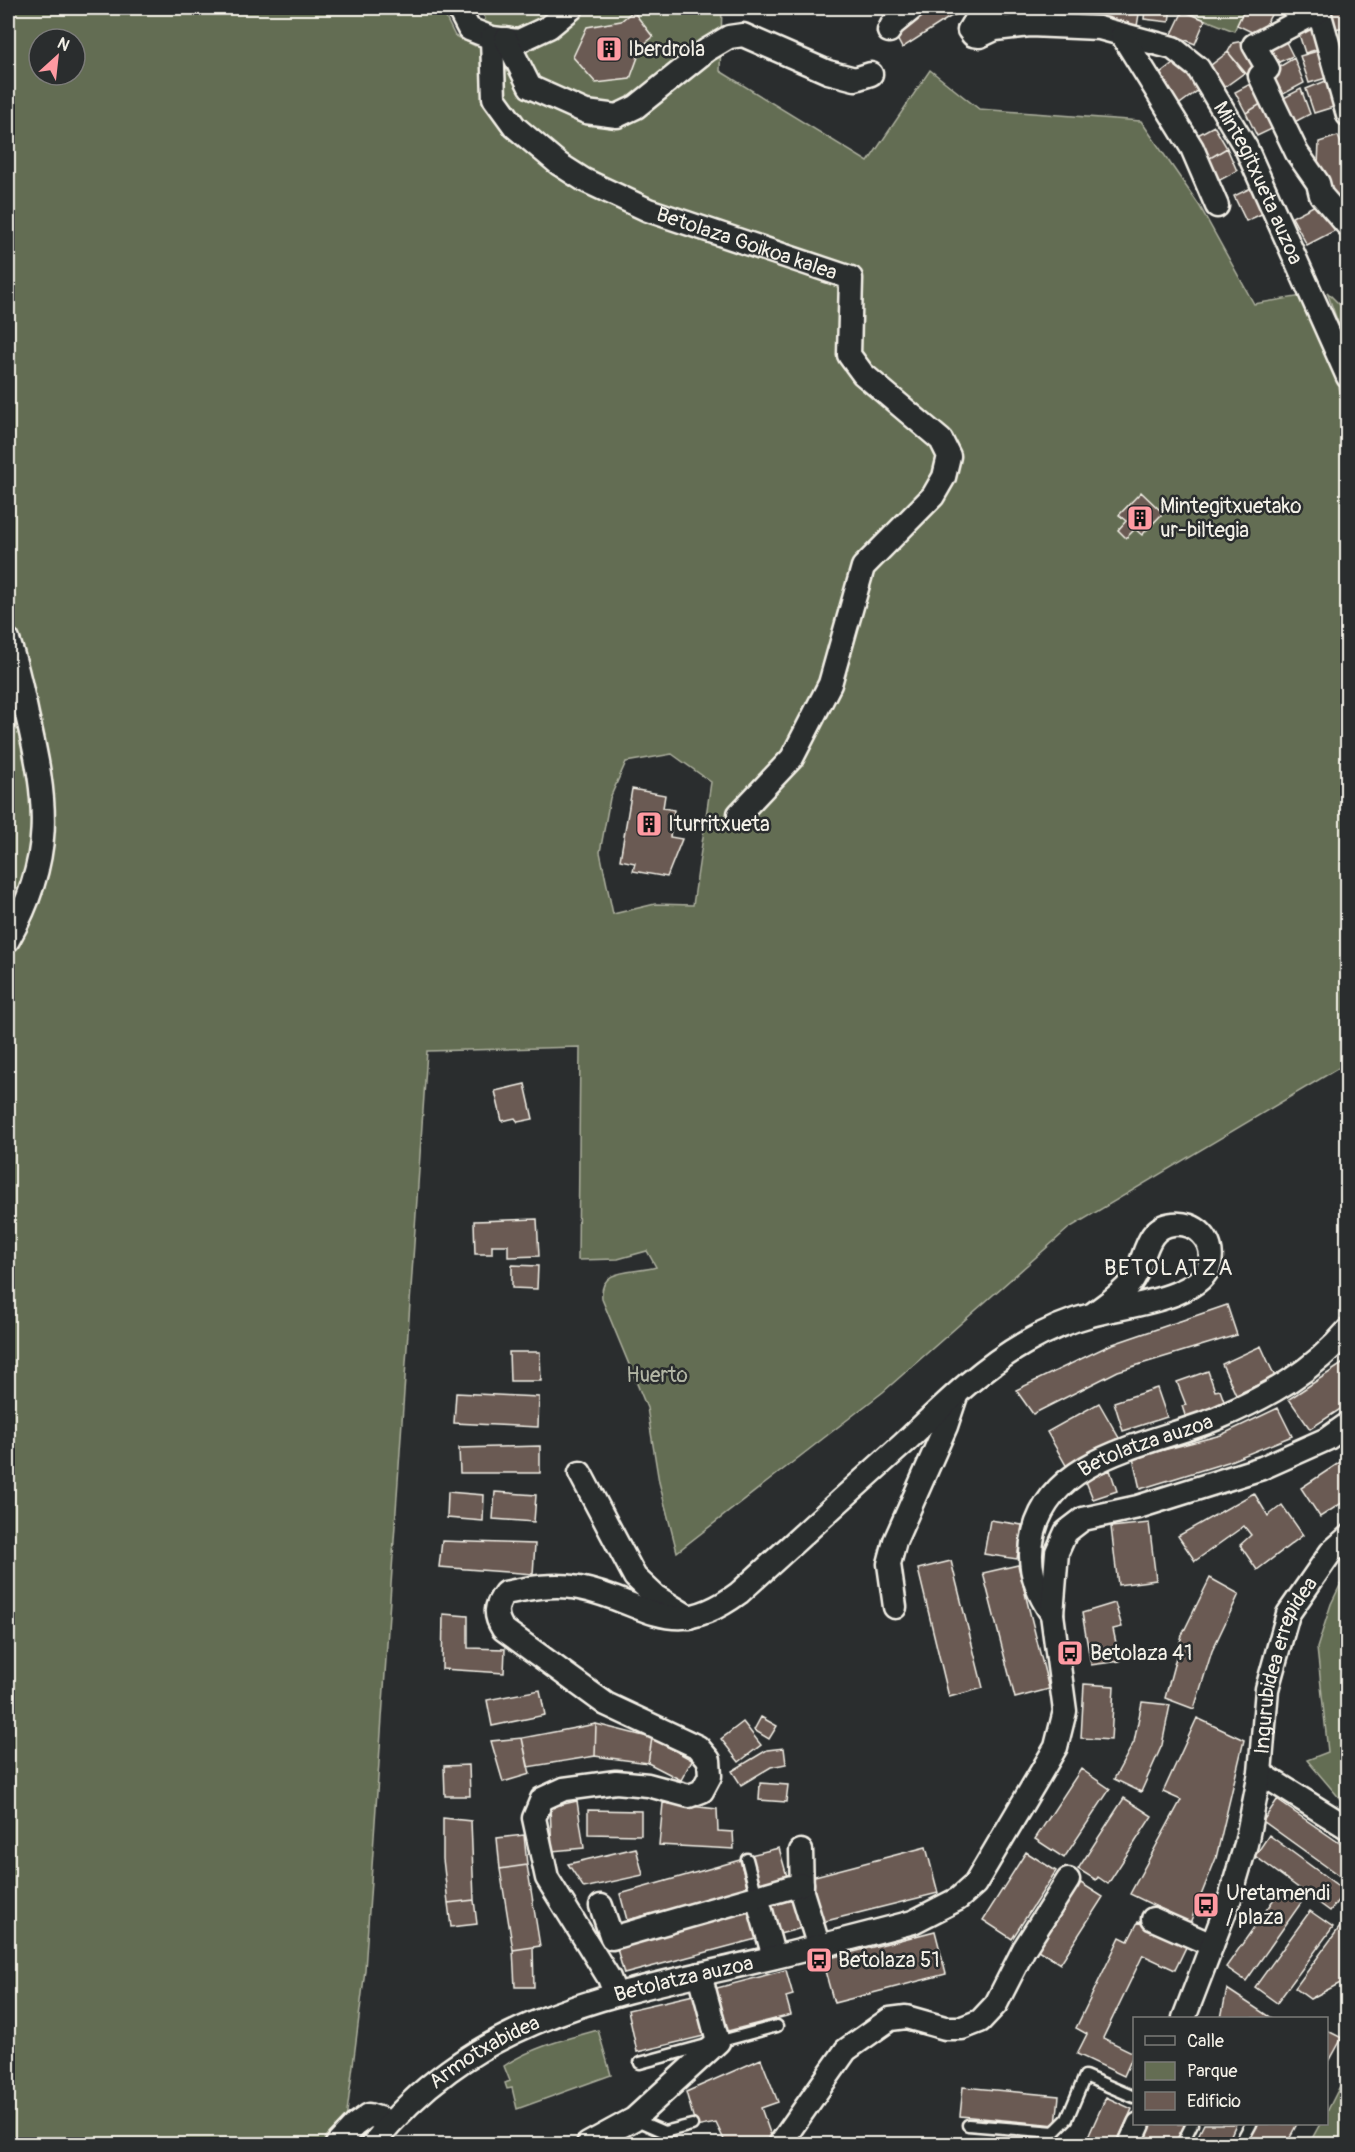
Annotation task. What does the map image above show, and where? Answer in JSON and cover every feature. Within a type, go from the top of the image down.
[{"type":"street","points":[[458,8],[469,29],[499,39],[519,41],[549,27],[572,8]]},
{"type":"street","points":[[889,31],[892,25],[913,8]]},
{"type":"street","name":"Mintegitxueta auzoa","points":[[998,8],[972,25],[969,30],[973,35],[980,36],[995,29],[1030,25],[1099,28],[1173,48],[1198,68],[1246,148],[1347,378]]},
{"type":"street","points":[[1347,115],[1319,9],[1254,45],[1268,69],[1260,76],[1297,153],[1316,178],[1321,195],[1347,226]]},
{"type":"street","points":[[499,39],[530,87],[586,112],[617,116],[636,107],[707,50],[736,36],[743,35],[828,72],[855,79],[871,74]]},
{"type":"street","points":[[1122,35],[1192,148],[1217,206]]},
{"type":"street","name":"Betolaza Goikoa kalea","points":[[499,39],[494,98],[515,127],[559,164],[584,180],[648,210],[851,278],[849,355],[863,374],[941,440],[949,456],[944,477],[933,496],[863,567],[830,684],[792,758],[739,814]]},
{"type":"street","points":[[1294,160],[1316,178]]},
{"type":"street","points":[[8,640],[31,732],[45,817],[33,889],[8,940]]},
{"type":"street","points":[[1181,1223],[1194,1227],[1209,1244],[1210,1265],[1196,1284],[1126,1309],[1093,1314],[1130,1283],[1141,1266],[1149,1239],[1159,1229],[1181,1223]]},
{"type":"street","name":"Betolatza auzoa","points":[[1093,1314],[1052,1329],[994,1363],[739,1593],[717,1609],[690,1617],[666,1618],[578,1588],[526,1589],[505,1593],[497,1604],[496,1617],[503,1629],[606,1704],[698,1747],[709,1760],[711,1776],[702,1791],[689,1796],[648,1785],[616,1782],[564,1789],[542,1799],[534,1818],[547,1878],[609,1978],[615,1993],[819,1947],[913,1922],[958,1899],[975,1884],[1056,1747],[1065,1711],[1052,1614],[1057,1552],[1066,1532],[1083,1519],[1137,1507],[1262,1468],[1327,1439],[1347,1425]]},
{"type":"street","name":"Betolatza auzoa","points":[[1052,1614],[1040,1597],[1030,1557],[1036,1525],[1043,1508],[1057,1491],[1110,1455],[1218,1418],[1282,1387],[1335,1345],[1347,1330]]},
{"type":"street","points":[[895,1607],[889,1564],[895,1541],[946,1426],[956,1395]]},
{"type":"street","points":[[580,1473],[635,1577],[656,1596],[690,1617]]},
{"type":"street","name":"Ingurubidea errepidea","points":[[1185,2017],[1230,1898],[1246,1844],[1260,1773],[1267,1689],[1288,1614],[1333,1549],[1347,1537]]},
{"type":"street","points":[[1260,1773],[1347,1828]]},
{"type":"street","points":[[801,1851],[802,1884],[819,1947]]},
{"type":"street","points":[[780,2145],[846,2050],[890,2019],[906,2017],[945,2028],[962,2028],[980,2021],[996,2004],[1015,1971],[1024,1949],[1068,1880]]},
{"type":"street","points":[[601,1906],[612,1938],[802,1884]]},
{"type":"street","points":[[757,1897],[774,1957]]},
{"type":"street","points":[[1153,1919],[1212,1945]]},
{"type":"street","points":[[588,2145],[634,2120],[718,2042],[700,1974]]},
{"type":"street","name":"Armotxabidea","points":[[373,2145],[391,2122],[466,2059],[512,2031],[615,1993]]},
{"type":"street","points":[[337,2145],[355,2125],[369,2115],[391,2122]]},
{"type":"street","points":[[1130,2145],[1139,2125]]},
{"type":"lane","points":[[747,1860],[757,1897]]},
{"type":"lane","points":[[640,2063],[777,2026]]},
{"type":"lane","points":[[968,2125],[1054,2132],[1067,2119],[1085,2076],[1133,2097]]},
{"type":"lane","points":[[634,2120],[664,2132],[692,2125]]},
{"type":"lane","points":[[1182,2145],[1192,2125]]},
{"type":"lane","points":[[1240,2145],[1250,2125]]},
{"type":"green space","name":"Huerto","points":[[8,8],[441,8],[455,36],[475,46],[485,18],[479,8],[722,8],[720,71],[868,162],[930,70],[979,109],[1141,121],[1199,205],[1254,304],[1302,296],[1335,372],[1347,418],[1347,1063],[1069,1228],[883,1392],[677,1552],[659,1482],[647,1408],[602,1299],[606,1281],[612,1276],[656,1267],[647,1251],[618,1259],[578,1260],[580,1047],[427,1051],[365,1970],[343,2144],[8,2144],[8,674],[17,729],[44,813],[38,718],[24,651],[8,617]],"holes":[[[672,754],[711,782],[693,905],[655,904],[613,914],[600,852],[610,798],[626,762]]]},
{"type":"green space","points":[[1184,8],[1245,8],[1234,31],[1183,11]]},
{"type":"green space","points":[[1327,292],[1347,312],[1347,348]]},
{"type":"green space","points":[[1347,1571],[1347,1807],[1307,1760],[1328,1752],[1317,1648],[1331,1604]]},
{"type":"green space","points":[[598,2030],[611,2075],[517,2109],[512,2088],[507,2089],[505,2083],[510,2081],[504,2066],[537,2049]]},
{"type":"green space","points":[[1347,2072],[1347,2144],[1309,2144],[1319,2125],[1328,2125],[1328,2110]]},
{"type":"building","points":[[920,8],[972,8],[950,17],[902,48],[891,27]]},
{"type":"building","points":[[1101,8],[1140,8],[1137,26],[1099,19]]},
{"type":"building","points":[[1145,8],[1171,8],[1169,22],[1144,19]]},
{"type":"building","points":[[1245,8],[1274,9],[1260,36],[1237,25]]},
{"type":"building","points":[[1348,8],[1348,26],[1331,30],[1326,10]]},
{"type":"building","name":"Iberdrola","points":[[633,11],[653,37],[642,46],[630,79],[596,83],[573,57],[587,27],[621,21]]},
{"type":"building","points":[[1183,11],[1205,20],[1195,44],[1172,34]]},
{"type":"building","points":[[1315,19],[1325,47],[1305,53],[1296,25]]},
{"type":"building","points":[[1283,36],[1293,56],[1272,65],[1263,45]]},
{"type":"building","points":[[1248,40],[1263,65],[1248,76],[1228,52],[1233,43]]},
{"type":"building","points":[[1325,49],[1333,76],[1309,83],[1300,56]]},
{"type":"building","points":[[1228,52],[1244,73],[1222,89],[1206,69]]},
{"type":"building","points":[[1294,58],[1304,83],[1276,98],[1264,76]]},
{"type":"building","points":[[1178,60],[1200,89],[1177,106],[1155,78]]},
{"type":"building","points":[[1333,78],[1340,105],[1314,113],[1306,89]]},
{"type":"building","points":[[1258,80],[1269,99],[1246,113],[1235,92]]},
{"type":"building","points":[[1301,89],[1310,114],[1287,126],[1276,102]]},
{"type":"building","points":[[1269,99],[1280,125],[1257,136],[1246,113]]},
{"type":"building","points":[[1214,126],[1227,148],[1205,161],[1192,138]]},
{"type":"building","points":[[1338,136],[1348,160],[1348,196],[1333,201],[1318,165],[1319,142]]},
{"type":"building","points":[[1227,148],[1237,171],[1216,182],[1205,161]]},
{"type":"building","points":[[1255,186],[1266,212],[1246,221],[1234,196]]},
{"type":"building","points":[[1323,201],[1338,229],[1307,245],[1292,217]]},
{"type":"building","name":"Mintegitxuetako ur-biltegia","points":[[1141,492],[1163,513],[1142,535],[1135,529],[1126,538],[1118,530],[1126,521],[1119,515]]},
{"type":"building","name":"Iturritxueta","points":[[632,789],[665,795],[663,808],[674,810],[670,837],[682,839],[667,877],[633,871],[635,863],[620,860]]},
{"type":"building","points":[[525,1084],[533,1119],[518,1122],[515,1118],[502,1121],[495,1091]]},
{"type":"building","points":[[537,1219],[539,1256],[508,1257],[508,1245],[492,1245],[492,1254],[475,1254],[474,1221]]},
{"type":"building","points":[[512,1265],[538,1266],[537,1289],[512,1288]]},
{"type":"building","points":[[1227,1305],[1237,1335],[1118,1371],[1033,1414],[1016,1390],[1110,1345]]},
{"type":"building","points":[[1261,1346],[1275,1377],[1236,1395],[1222,1364]]},
{"type":"building","points":[[509,1352],[540,1352],[541,1381],[510,1381]]},
{"type":"building","points":[[1348,1360],[1348,1404],[1310,1429],[1289,1399]]},
{"type":"building","points":[[1208,1371],[1215,1391],[1220,1390],[1225,1404],[1186,1418],[1182,1406],[1186,1405],[1177,1382]]},
{"type":"building","points":[[1157,1388],[1167,1417],[1123,1431],[1114,1402]]},
{"type":"building","points":[[456,1393],[539,1397],[538,1427],[454,1423]]},
{"type":"building","points":[[1099,1403],[1119,1438],[1067,1467],[1047,1432]]},
{"type":"building","points":[[1278,1408],[1292,1436],[1228,1462],[1140,1489],[1133,1458],[1221,1435]]},
{"type":"building","points":[[540,1446],[540,1473],[460,1473],[459,1448]]},
{"type":"building","points":[[1348,1457],[1348,1499],[1320,1517],[1301,1488]]},
{"type":"building","points":[[1110,1470],[1117,1491],[1093,1499],[1085,1479]]},
{"type":"building","points":[[448,1492],[484,1495],[483,1521],[447,1518]]},
{"type":"building","points":[[495,1492],[536,1495],[534,1522],[493,1519]]},
{"type":"building","points":[[1254,1493],[1268,1516],[1282,1505],[1303,1535],[1257,1570],[1240,1545],[1251,1535],[1244,1526],[1195,1561],[1178,1536]]},
{"type":"building","points":[[990,1520],[1022,1525],[1017,1559],[984,1554]]},
{"type":"building","points":[[1149,1523],[1156,1580],[1118,1585],[1111,1527]]},
{"type":"building","points":[[442,1541],[535,1544],[533,1574],[439,1567]]},
{"type":"building","points":[[951,1561],[983,1688],[949,1697],[918,1569]]},
{"type":"building","points":[[1018,1565],[1049,1689],[1015,1698],[983,1573]]},
{"type":"building","points":[[1210,1578],[1239,1594],[1212,1651],[1194,1709],[1165,1698],[1182,1635]]},
{"type":"building","points":[[1115,1603],[1122,1627],[1113,1629],[1120,1661],[1091,1665],[1082,1613]]},
{"type":"building","points":[[443,1614],[468,1616],[468,1648],[505,1649],[504,1673],[442,1669]]},
{"type":"building","points":[[1084,1684],[1114,1686],[1111,1740],[1081,1738]]},
{"type":"building","points":[[540,1690],[545,1715],[492,1726],[487,1700]]},
{"type":"building","points":[[1142,1702],[1170,1705],[1162,1745],[1141,1792],[1114,1779],[1134,1742]]},
{"type":"building","points":[[761,1717],[777,1726],[769,1739],[754,1730]]},
{"type":"building","points":[[1197,1718],[1244,1740],[1216,1858],[1190,1923],[1130,1894],[1181,1800],[1163,1792]]},
{"type":"building","points":[[743,1722],[761,1745],[739,1762],[721,1739]]},
{"type":"building","points":[[596,1724],[595,1756],[528,1767],[522,1738]]},
{"type":"building","points":[[596,1724],[652,1738],[648,1763],[595,1756]]},
{"type":"building","points":[[522,1738],[530,1774],[503,1782],[491,1741]]},
{"type":"building","points":[[652,1738],[692,1760],[681,1780],[648,1763]]},
{"type":"building","points":[[784,1748],[786,1764],[771,1767],[741,1785],[732,1771],[767,1750]]},
{"type":"building","points":[[469,1765],[470,1796],[445,1796],[444,1766]]},
{"type":"building","points":[[1081,1769],[1110,1789],[1064,1858],[1035,1839]]},
{"type":"building","points":[[760,1783],[788,1785],[786,1802],[759,1800]]},
{"type":"building","points":[[1124,1798],[1152,1816],[1108,1884],[1078,1869]]},
{"type":"building","points":[[1277,1800],[1348,1849],[1348,1867],[1341,1877],[1263,1821]]},
{"type":"building","points":[[577,1801],[584,1848],[552,1851],[550,1807]]},
{"type":"building","points":[[663,1803],[717,1809],[718,1831],[733,1832],[734,1849],[659,1845]]},
{"type":"building","points":[[588,1810],[641,1811],[641,1835],[588,1834]]},
{"type":"building","points":[[443,1818],[471,1821],[474,1900],[448,1903],[443,1859]]},
{"type":"building","points":[[524,1835],[527,1865],[500,1869],[497,1838]]},
{"type":"building","points":[[1269,1835],[1345,1891],[1330,1911],[1255,1856]]},
{"type":"building","points":[[926,1847],[938,1893],[822,1922],[811,1877]]},
{"type":"building","points":[[636,1848],[643,1875],[584,1888],[568,1864]]},
{"type":"building","points":[[779,1848],[788,1880],[758,1887],[750,1855]]},
{"type":"building","points":[[1026,1852],[1056,1871],[1012,1939],[983,1920]]},
{"type":"building","points":[[740,1860],[748,1890],[627,1920],[620,1894]]},
{"type":"building","points":[[527,1865],[540,1946],[513,1950],[500,1869]]},
{"type":"building","points":[[1073,1878],[1103,1897],[1060,1964],[1030,1945]]},
{"type":"building","points":[[1281,1889],[1301,1903],[1246,1981],[1226,1967]]},
{"type":"building","points":[[794,1899],[802,1928],[772,1936],[765,1907]]},
{"type":"building","points":[[474,1900],[477,1924],[451,1927],[448,1903]]},
{"type":"building","points":[[752,1909],[760,1938],[624,1974],[616,1945]]},
{"type":"building","points":[[1310,1911],[1333,1927],[1277,2003],[1255,1987]]},
{"type":"building","points":[[1345,1920],[1348,1922],[1348,1979],[1310,1999],[1295,1988]]},
{"type":"building","points":[[1138,1922],[1187,1945],[1175,1970],[1143,1955],[1103,2038],[1133,2053],[1124,2076],[1077,2054],[1087,2034],[1076,2028],[1120,1937],[1128,1941]]},
{"type":"building","points":[[935,1931],[946,1974],[834,2003],[822,1960]]},
{"type":"building","points":[[533,1947],[534,1987],[515,1987],[513,1950]]},
{"type":"building","points":[[786,1970],[793,1995],[786,1997],[791,2015],[724,2032],[713,1989]]},
{"type":"building","points":[[1227,1989],[1269,2017],[1221,2017]]},
{"type":"building","points":[[698,1994],[708,2035],[637,2052],[628,2010]]},
{"type":"building","points":[[1328,2031],[1342,2038],[1328,2063]]},
{"type":"building","points":[[761,2059],[778,2102],[761,2108],[774,2144],[726,2144],[716,2123],[696,2127],[686,2092]]},
{"type":"building","points":[[963,2087],[1059,2096],[1056,2125],[960,2116]]},
{"type":"building","points":[[1106,2097],[1132,2109],[1116,2144],[1085,2144]]},
{"type":"building","points":[[1152,2125],[1185,2125],[1176,2144],[1143,2144]]},
{"type":"building","points":[[1204,2125],[1236,2125],[1227,2144],[1194,2144]]},
{"type":"building","points":[[1256,2125],[1296,2125],[1286,2144],[1246,2144]]},
{"type":"building","points":[[962,2137],[1058,2144],[961,2144]]},
{"type":"place","name":"Iberdrola","points":[[609,49]]},
{"type":"place","name":"Mintegitxuetako ur-biltegia","points":[[1140,518]]},
{"type":"place","name":"Iturritxueta","points":[[649,824]]},
{"type":"place","name":"Betolaza 41","points":[[1070,1653]]},
{"type":"place","name":"Uretamendi / plaza","points":[[1206,1905]]},
{"type":"place","name":"Betolaza 51","points":[[819,1960]]},
{"type":"district","name":"BETOLATZA","points":[[1169,1267]]}]
